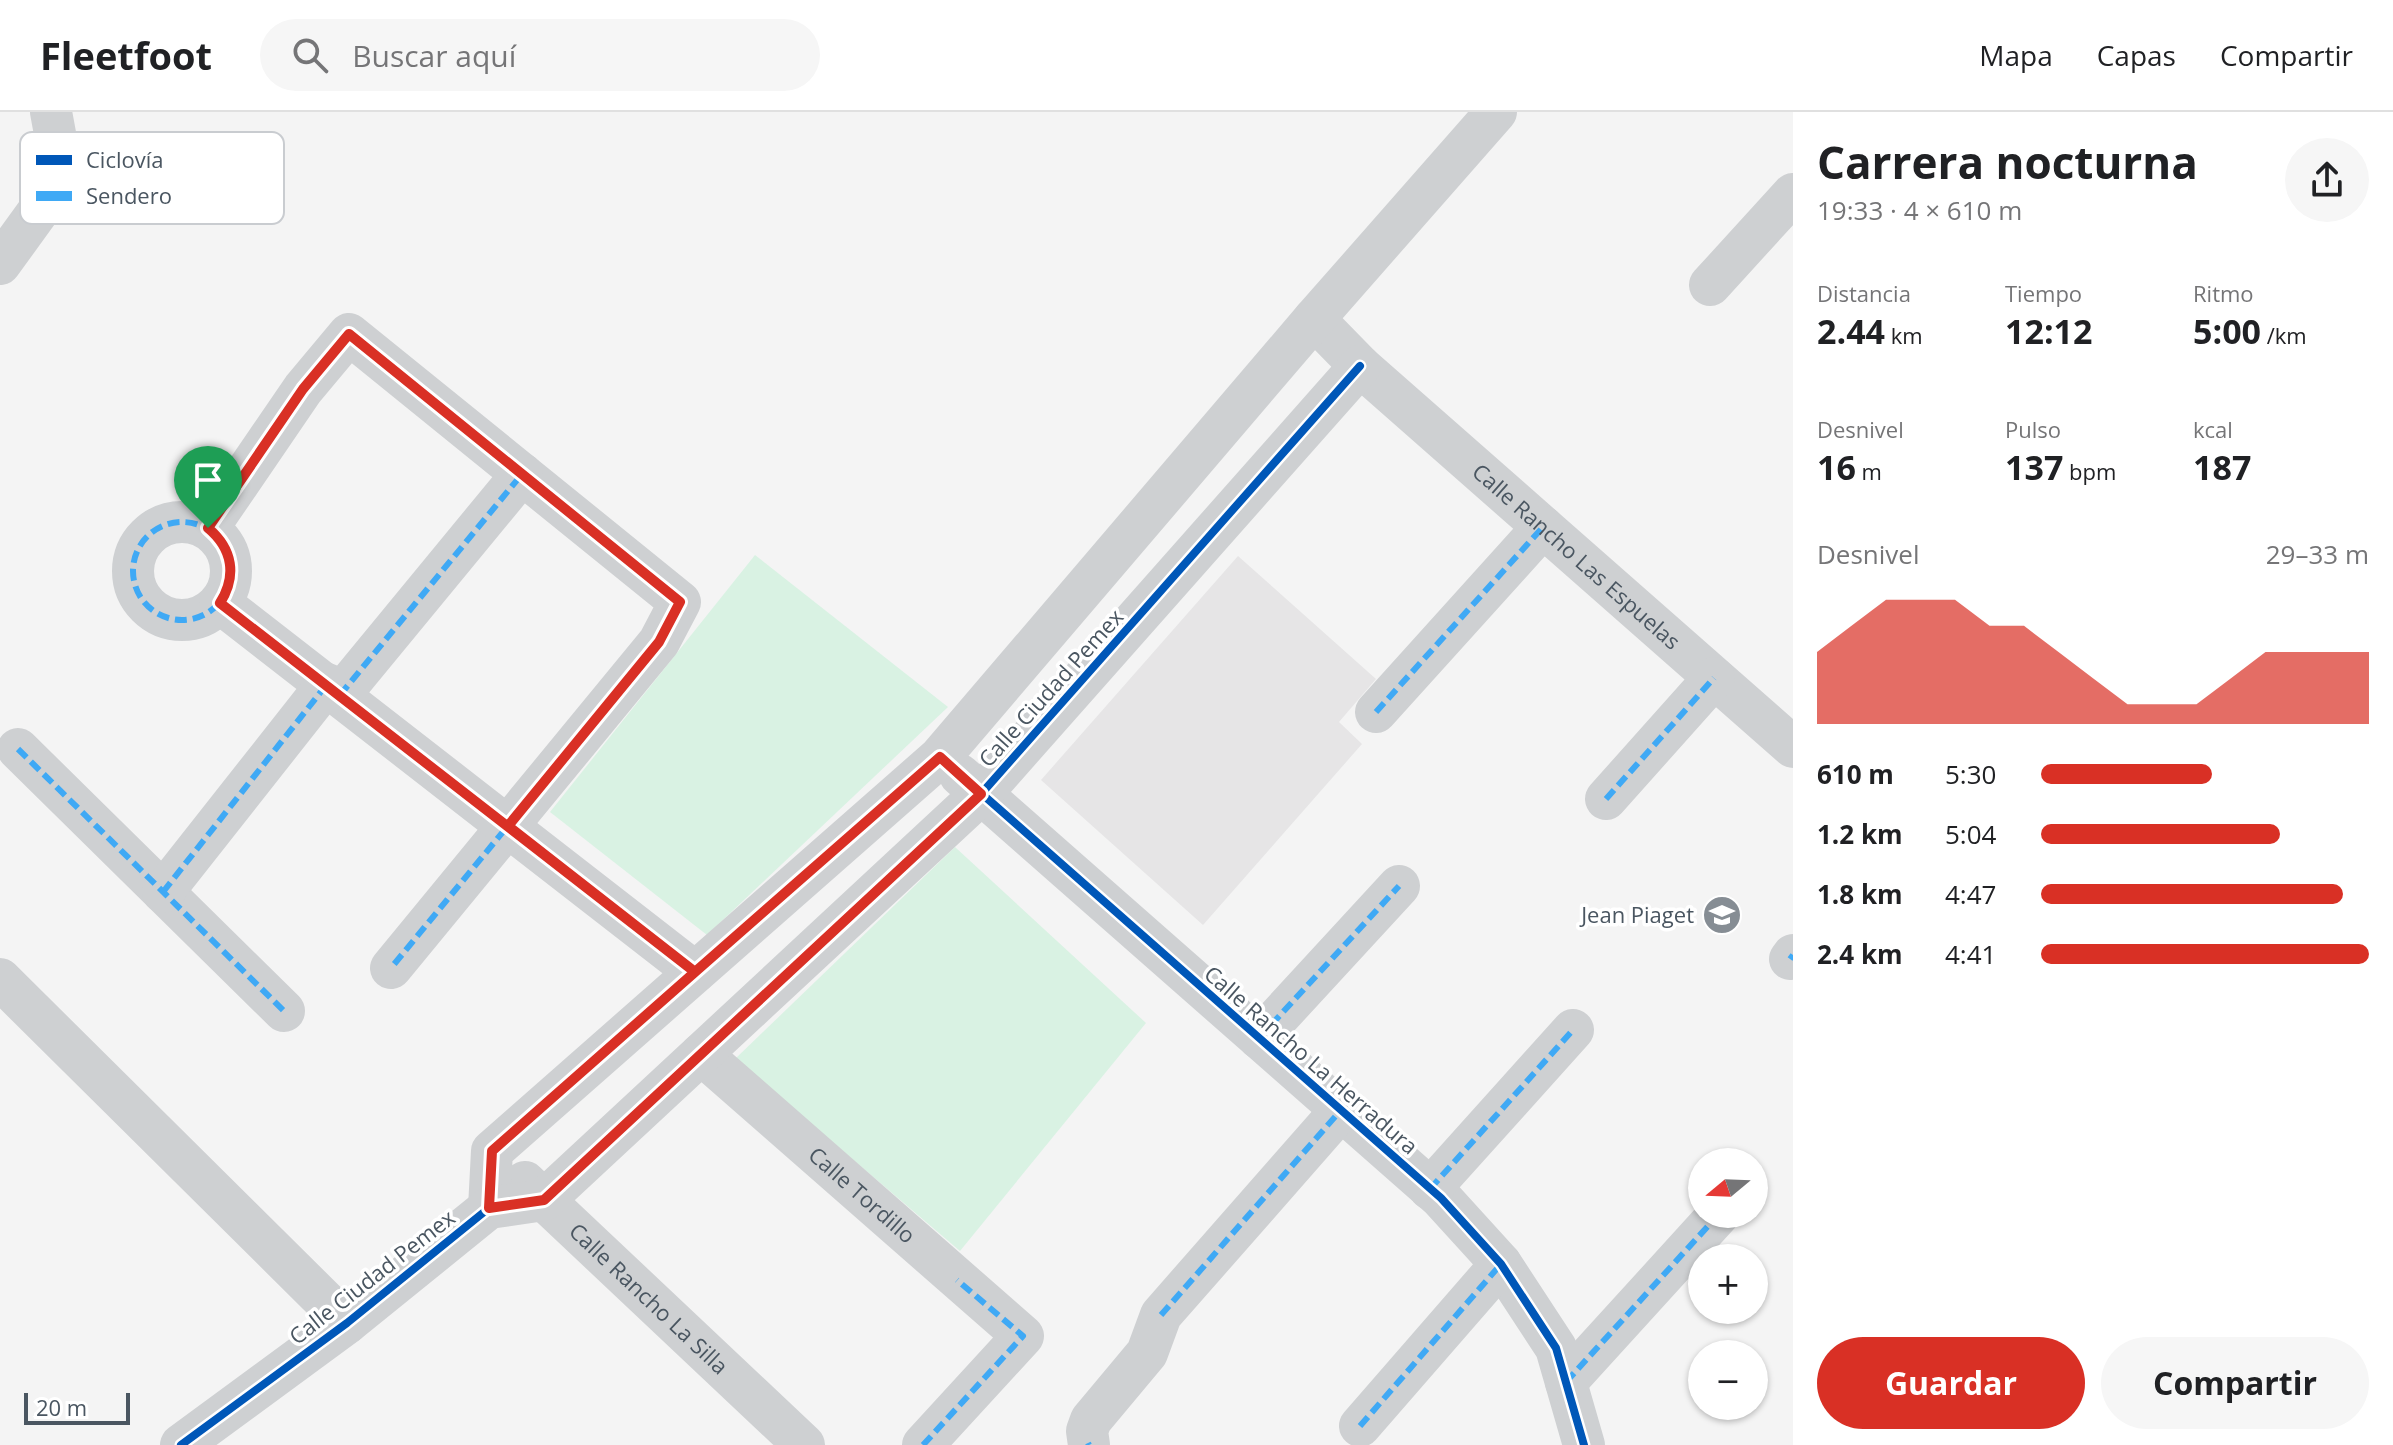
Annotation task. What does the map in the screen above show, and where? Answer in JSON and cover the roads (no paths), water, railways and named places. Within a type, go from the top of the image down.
[{"type":"street","points":[[51,112],[55,132]]},
{"type":"street","name":"Calle Ciudad Pemex","points":[[492,1151],[940,757],[1314,319],[1496,112]]},
{"type":"street","points":[[1710,285],[1793,194]]},
{"type":"street","points":[[0,264],[29,224]]},
{"type":"street","points":[[1314,319],[1360,366]]},
{"type":"street","points":[[208,528],[303,389],[349,334],[680,602],[659,642],[391,968]]},
{"type":"street","name":"Calle Ciudad Pemex","points":[[544,1200],[981,794],[1360,366]]},
{"type":"street","name":"Calle Rancho Las Espuelas","points":[[1360,366],[1793,747]]},
{"type":"street","points":[[163,892],[522,474]]},
{"type":"street","points":[[179,521],[208,528],[219,537],[231,563],[232,577],[220,603],[195,619],[181,621],[152,611],[142,600],[133,572],[141,543],[164,524],[179,521]]},
{"type":"street","points":[[1376,712],[1543,527]]},
{"type":"street","points":[[220,603],[695,972]]},
{"type":"street","points":[[1606,799],[1714,678]]},
{"type":"street","points":[[18,749],[284,1011]]},
{"type":"street","name":"Calle Rancho La Herradura","points":[[940,757],[1430,1189],[1501,1264],[1556,1348],[1584,1445]]},
{"type":"street","points":[[1259,1038],[1399,886]]},
{"type":"street","points":[[0,979],[347,1323]]},
{"type":"street","points":[[1430,1189],[1573,1030]]},
{"type":"street","name":"Calle Tordillo","points":[[701,1054],[1023,1336],[923,1445]]},
{"type":"street","points":[[1089,1444],[1087,1431],[1091,1420],[1147,1353],[1161,1315],[1341,1110]]},
{"type":"street","points":[[492,1151],[489,1208],[544,1200]]},
{"type":"street","name":"Calle Rancho La Silla","points":[[492,1151],[804,1445]]},
{"type":"street","name":"Calle Ciudad Pemex","points":[[181,1445],[347,1323],[489,1208]]},
{"type":"street","points":[[1566,1382],[1706,1228]]},
{"type":"street","points":[[1360,1426],[1501,1264]]},
{"type":"place","name":"Jean Piaget","points":[[1722,915]]}]
